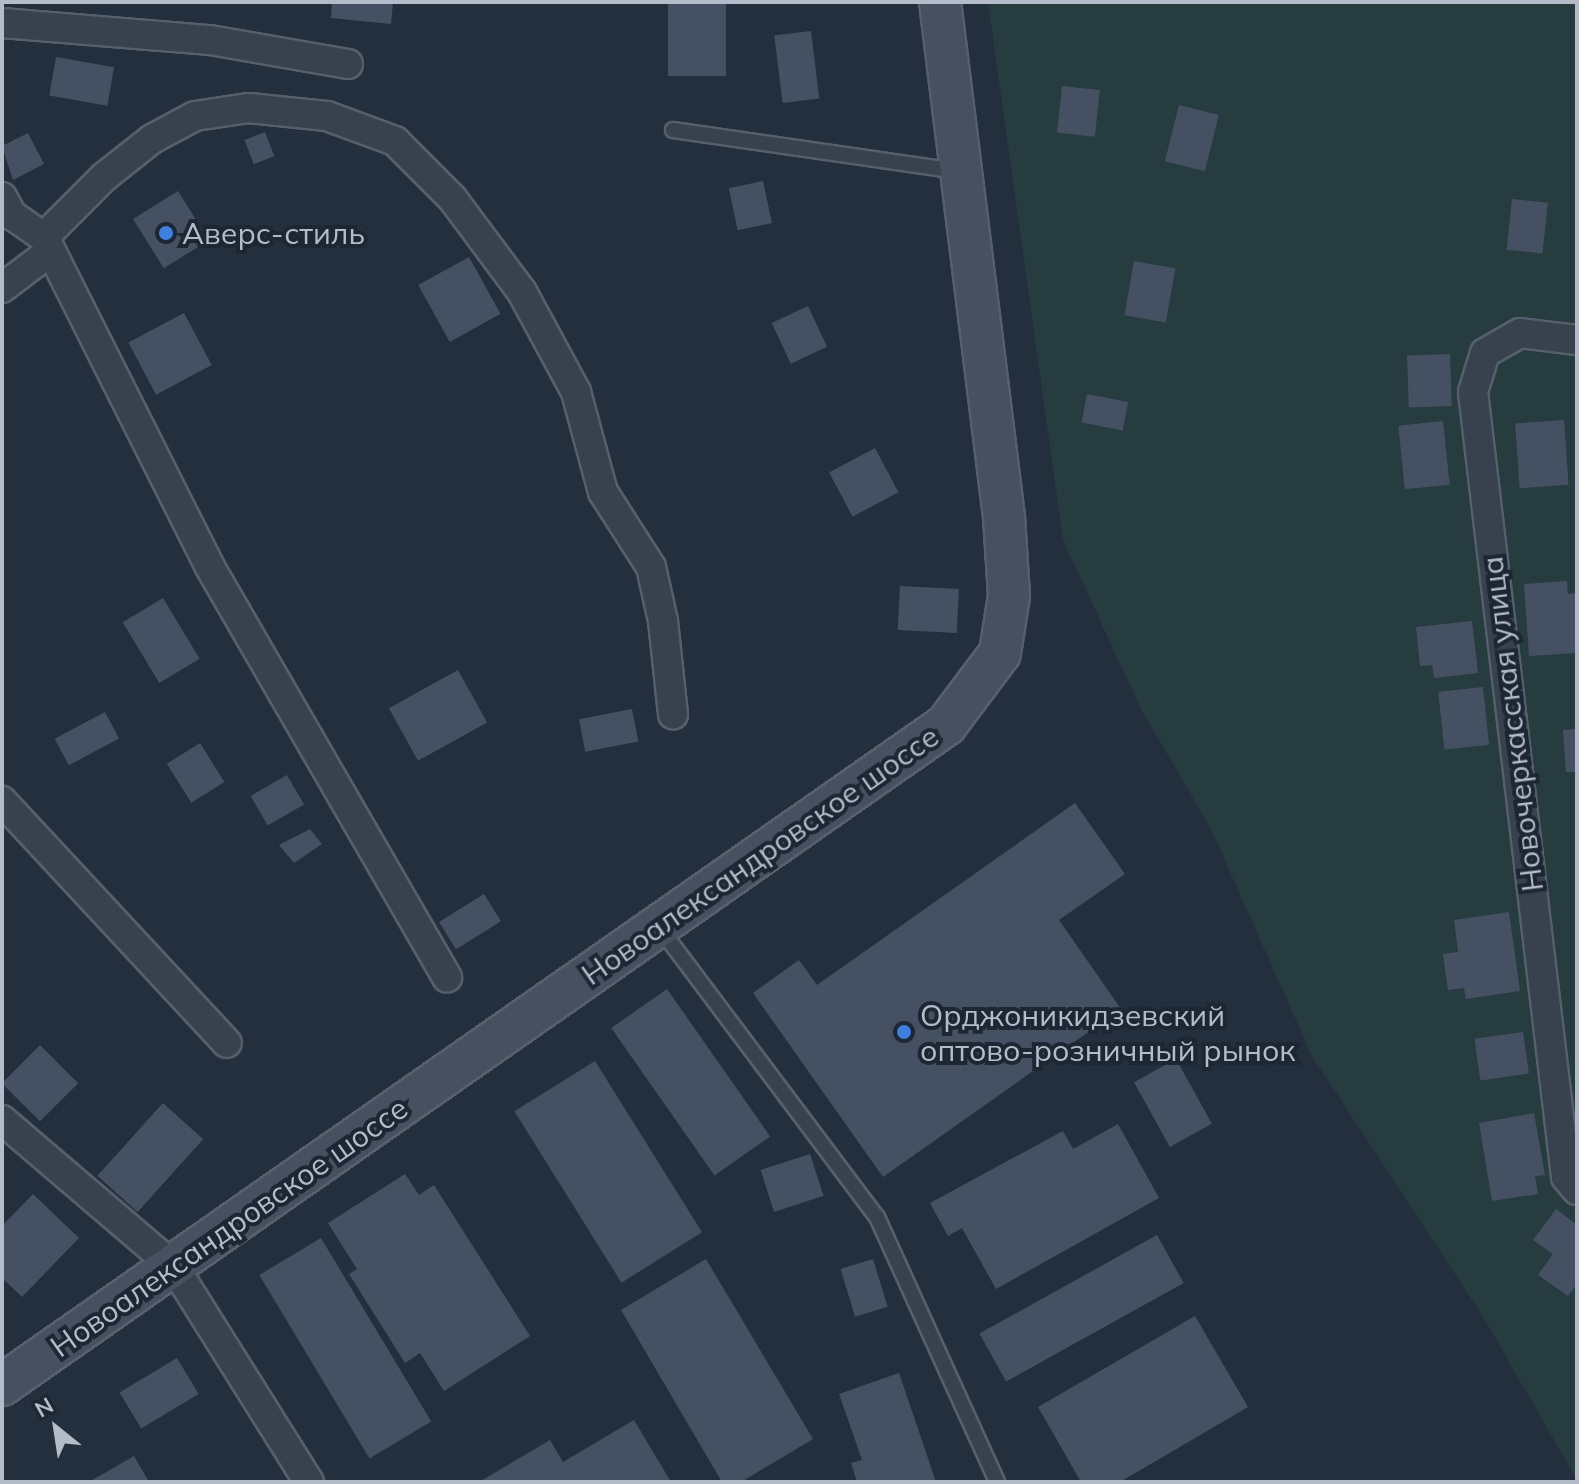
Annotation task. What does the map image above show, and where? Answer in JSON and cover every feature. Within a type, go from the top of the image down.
[{"type":"main road","name":"Новоалександровское шоссе","points":[[2,1385],[946,725],[1000,653],[1009,596],[1004,517],[940,2]]},
{"type":"street","points":[[2,23],[210,40],[348,64]]},
{"type":"street","points":[[2,288],[48,244],[104,177],[152,139],[195,116],[249,108],[327,116],[395,141],[452,198],[522,292],[576,392],[603,492],[651,567],[663,621],[673,714]]},
{"type":"street","points":[[5,212],[48,244],[210,567],[447,978]]},
{"type":"street","name":"Новочеркасская улица","points":[[1577,340],[1520,333],[1485,353],[1473,392],[1566,1177],[1577,1190]]},
{"type":"street","points":[[2,801],[227,1043]]},
{"type":"street","points":[[2,1120],[174,1267],[309,1482]]},
{"type":"lane","points":[[673,130],[959,171]]},
{"type":"lane","points":[[659,927],[877,1217],[997,1482]]},
{"type":"green space","points":[[988,2],[1577,2],[1577,1480],[1482,1315],[1312,1056],[1210,827],[1142,711],[1063,540]]},
{"type":"building","points":[[332,2],[393,2],[391,24],[331,18]]},
{"type":"building","points":[[668,2],[726,2],[726,76],[668,76]]},
{"type":"building","points":[[811,31],[819,98],[783,103],[774,36]]},
{"type":"building","points":[[56,57],[114,67],[107,106],[49,95]]},
{"type":"building","points":[[1062,86],[1100,90],[1095,137],[1057,133]]},
{"type":"building","points":[[1179,105],[1219,115],[1205,171],[1165,161]]},
{"type":"building","points":[[265,132],[274,156],[254,164],[244,140]]},
{"type":"building","points":[[28,133],[44,164],[13,180],[2,146]]},
{"type":"building","points":[[763,181],[772,223],[738,230],[729,188]]},
{"type":"building","points":[[178,191],[209,240],[164,268],[133,219]]},
{"type":"building","points":[[1512,199],[1548,203],[1542,253],[1507,250]]},
{"type":"building","points":[[469,257],[501,314],[450,342],[418,285]]},
{"type":"building","points":[[1134,261],[1175,268],[1166,322],[1124,315]]},
{"type":"building","points":[[808,306],[827,347],[791,364],[772,323]]},
{"type":"building","points":[[184,313],[212,365],[156,395],[128,343]]},
{"type":"building","points":[[1450,354],[1452,406],[1409,407],[1407,356]]},
{"type":"building","points":[[1087,394],[1128,402],[1123,430],[1081,422]]},
{"type":"building","points":[[1564,420],[1569,485],[1520,488],[1515,423]]},
{"type":"building","points":[[1443,421],[1450,485],[1405,489],[1398,426]]},
{"type":"building","points":[[875,448],[898,492],[853,517],[829,472]]},
{"type":"building","points":[[1567,581],[1568,594],[1577,593],[1577,653],[1529,656],[1524,584]]},
{"type":"building","points":[[900,586],[959,589],[957,633],[898,630]]},
{"type":"building","points":[[163,598],[200,659],[159,683],[123,622]]},
{"type":"building","points":[[1472,621],[1478,673],[1434,678],[1432,665],[1420,666],[1416,627]]},
{"type":"building","points":[[458,670],[487,722],[418,761],[389,708]]},
{"type":"building","points":[[1483,687],[1489,745],[1444,749],[1438,692]]},
{"type":"building","points":[[632,709],[638,741],[585,752],[579,719]]},
{"type":"building","points":[[105,712],[119,738],[69,765],[55,739]]},
{"type":"building","points":[[1577,729],[1577,772],[1566,772],[1563,730]]},
{"type":"building","points":[[200,743],[224,782],[191,803],[167,764]]},
{"type":"building","points":[[287,775],[304,804],[268,825],[251,796]]},
{"type":"building","points":[[1075,803],[1125,874],[1059,920],[1121,1009],[883,1177],[753,993],[799,960],[817,985]]},
{"type":"building","points":[[310,829],[322,844],[294,863],[279,845]]},
{"type":"building","points":[[484,894],[501,921],[456,949],[439,922]]},
{"type":"building","points":[[1509,912],[1520,991],[1466,999],[1464,988],[1448,990],[1443,954],[1458,952],[1454,920]]},
{"type":"building","points":[[667,989],[770,1136],[715,1175],[611,1028]]},
{"type":"building","points":[[1523,1032],[1529,1074],[1480,1080],[1474,1039]]},
{"type":"building","points":[[40,1045],[78,1083],[40,1121],[2,1083]]},
{"type":"building","points":[[1176,1059],[1212,1124],[1170,1147],[1134,1082]]},
{"type":"building","points":[[595,1061],[702,1232],[621,1283],[514,1111]]},
{"type":"building","points":[[163,1103],[203,1139],[138,1212],[97,1176]]},
{"type":"building","points":[[1534,1113],[1545,1175],[1535,1176],[1538,1194],[1492,1201],[1479,1123]]},
{"type":"building","points":[[1118,1124],[1159,1198],[996,1289],[962,1228],[948,1236],[930,1203],[1063,1131],[1073,1149]]},
{"type":"building","points":[[810,1154],[824,1196],[774,1212],[761,1170]]},
{"type":"building","points":[[405,1174],[419,1195],[434,1185],[530,1336],[444,1391],[420,1353],[405,1363],[349,1274],[357,1269],[328,1223]]},
{"type":"building","points":[[33,1194],[79,1238],[22,1297],[2,1278],[2,1226]]},
{"type":"building","points":[[1556,1209],[1577,1225],[1577,1284],[1568,1296],[1538,1275],[1553,1254],[1533,1240]]},
{"type":"building","points":[[1157,1235],[1184,1283],[1006,1382],[979,1333]]},
{"type":"building","points":[[321,1238],[431,1421],[370,1459],[259,1275]]},
{"type":"building","points":[[706,1259],[813,1439],[741,1482],[722,1482],[621,1310]]},
{"type":"building","points":[[873,1259],[888,1307],[855,1317],[840,1269]]},
{"type":"building","points":[[1195,1316],[1248,1407],[1120,1482],[1081,1482],[1038,1407]]},
{"type":"building","points":[[177,1358],[199,1394],[141,1429],[120,1393]]},
{"type":"building","points":[[899,1373],[936,1482],[857,1482],[851,1463],[862,1460],[839,1394]]},
{"type":"building","points":[[634,1420],[671,1482],[479,1482],[550,1440],[563,1462]]},
{"type":"building","points":[[134,1456],[149,1482],[89,1482]]},
{"type":"place","name":"Аверс-стиль","points":[[166,233]]},
{"type":"place","name":"Орджоникидзевский оптово-розничный рынок","points":[[904,1032]]}]
